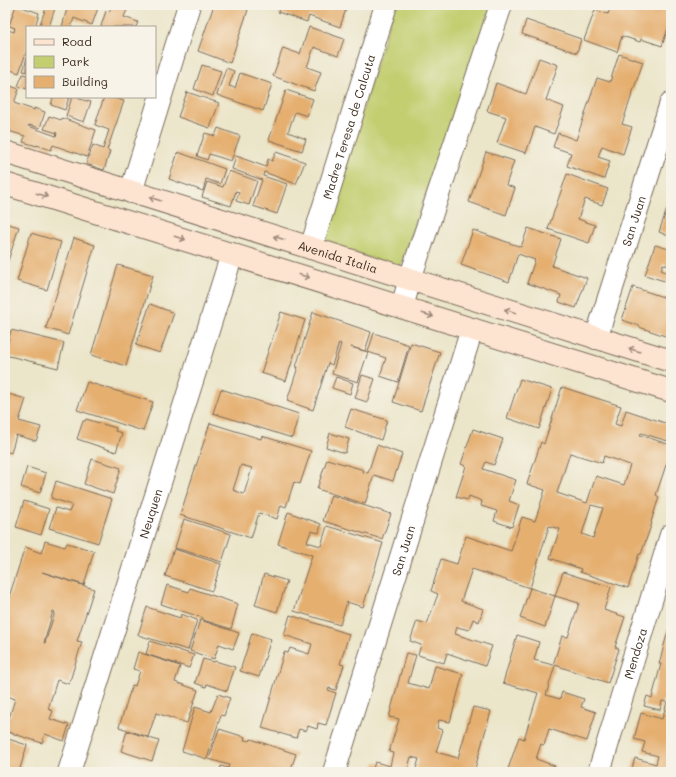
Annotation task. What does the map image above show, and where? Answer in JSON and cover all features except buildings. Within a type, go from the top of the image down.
[{"type":"main road","name":"Avenida Italia","points":[[5,152],[671,361]]},
{"type":"main road","points":[[5,184],[671,391]]},
{"type":"street","points":[[131,192],[188,5]]},
{"type":"street","name":"Madre Teresa de Calcuta","points":[[311,248],[386,5]]},
{"type":"street","points":[[402,307],[501,5]]},
{"type":"street","name":"San Juan","points":[[596,338],[671,103]]},
{"type":"street","name":"Neuquen","points":[[69,772],[232,254]]},
{"type":"street","name":"San Juan","points":[[334,772],[472,329]]},
{"type":"street","name":"Mendoza","points":[[599,772],[671,535]]},
{"type":"green space","points":[[394,5],[492,5],[400,268],[323,242]]}]
